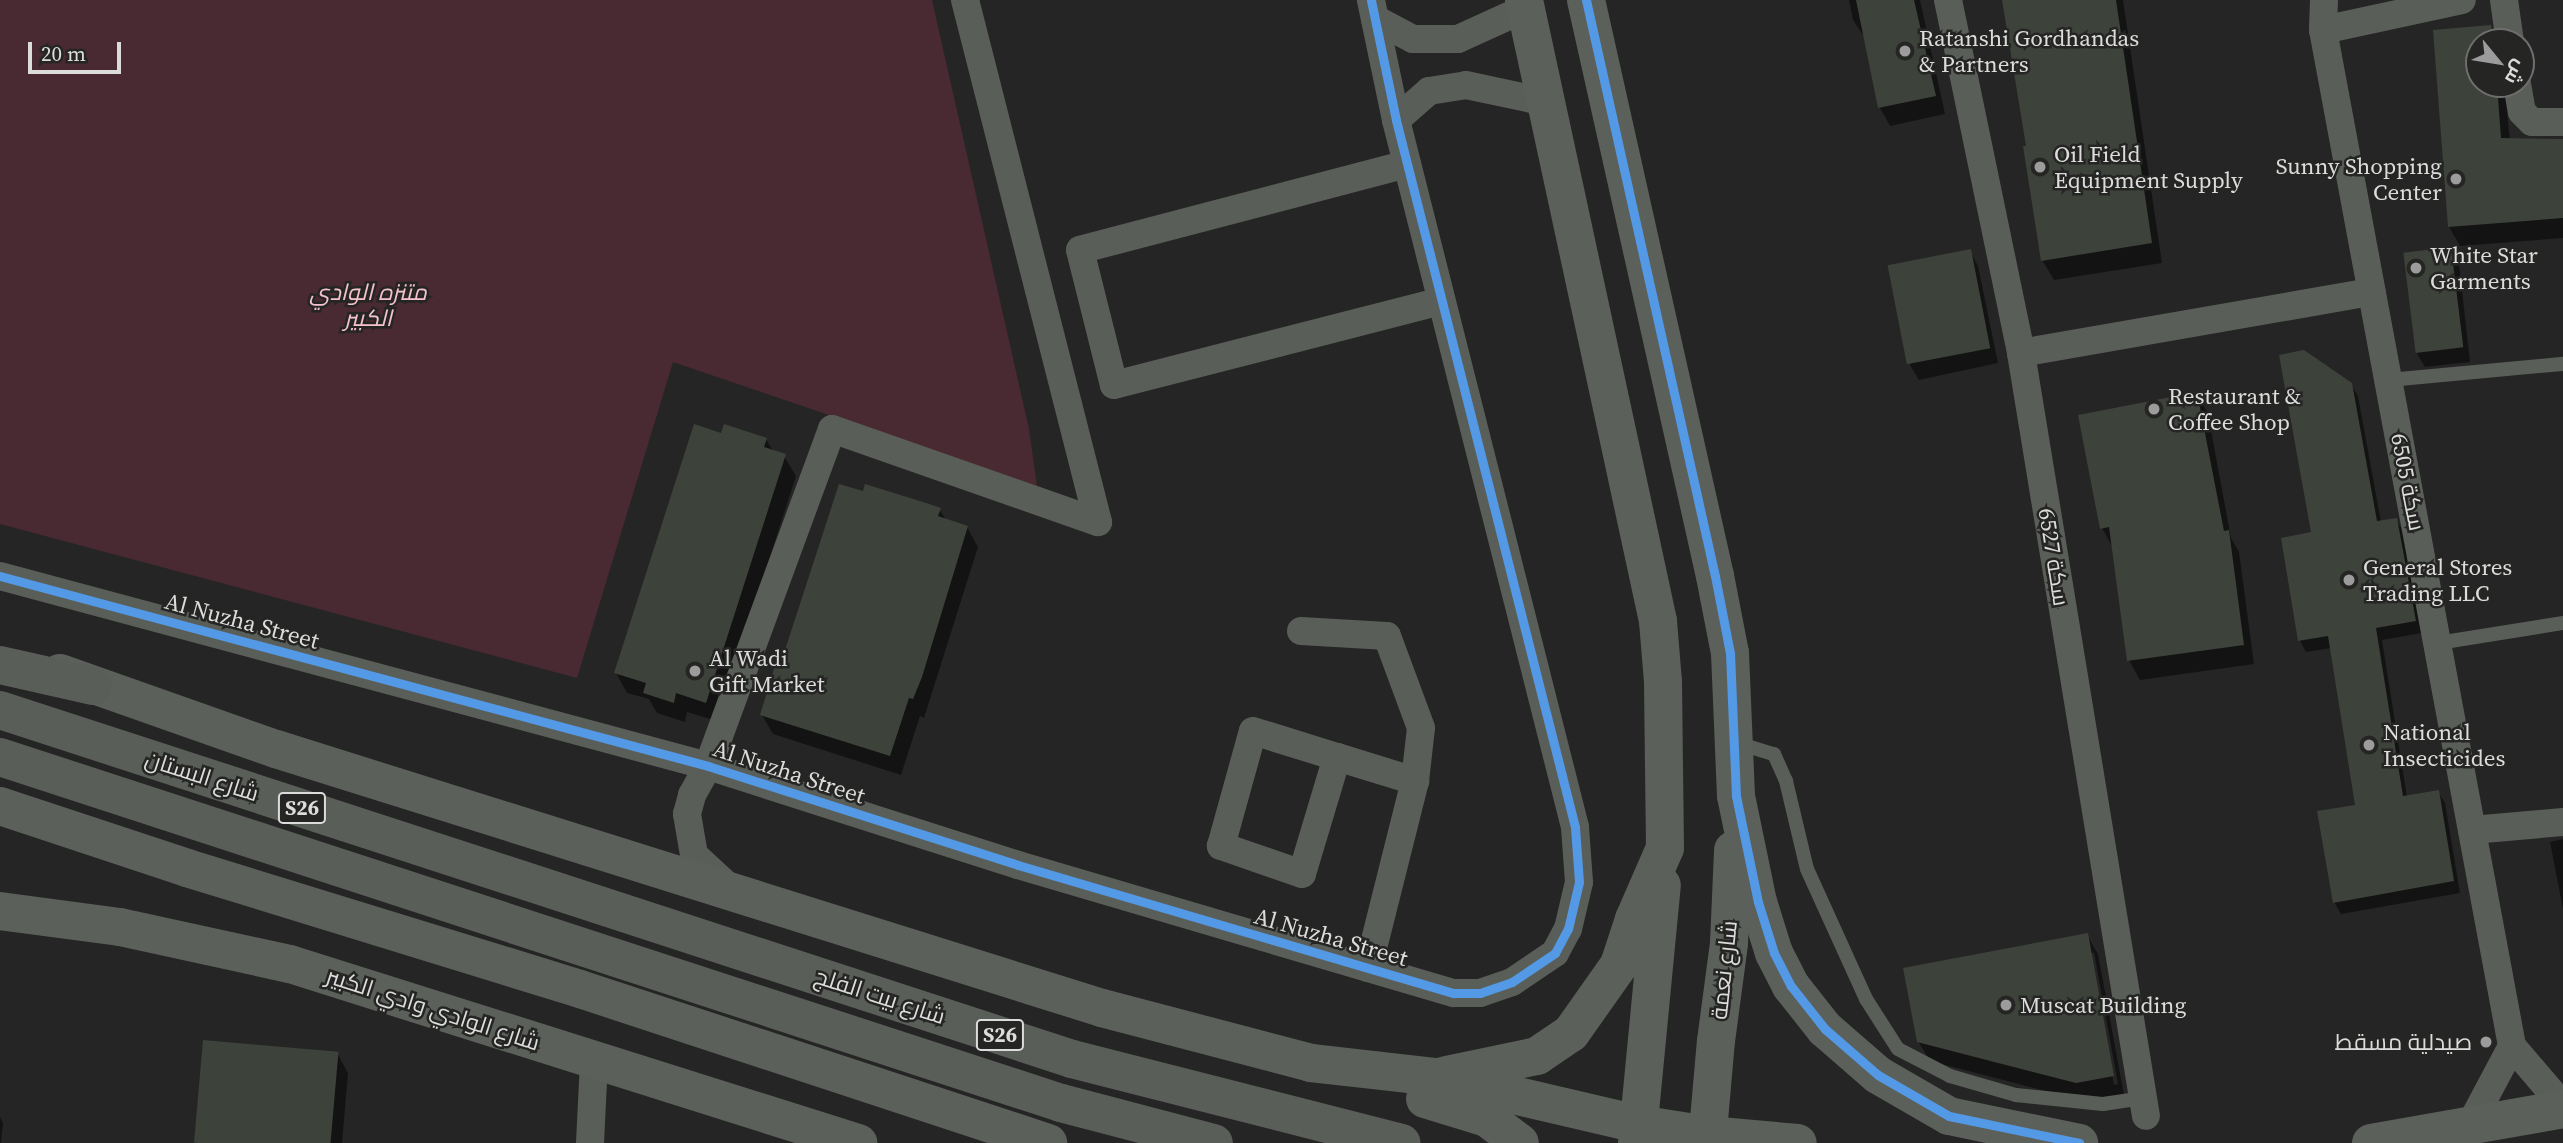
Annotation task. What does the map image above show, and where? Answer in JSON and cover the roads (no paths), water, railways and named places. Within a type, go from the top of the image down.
[{"type":"main road","points":[[0,665],[93,686]]},
{"type":"main road","name":"شارع البستان","points":[[0,710],[604,906]]},
{"type":"main road","name":"شارع البستان","points":[[0,757],[589,950]]},
{"type":"main road","name":"شارع بيت الفلج","points":[[604,906],[1072,1059],[1401,1143]]},
{"type":"main road","name":"شارع بيت الفلج","points":[[589,950],[1061,1103],[1214,1143]]},
{"type":"street","points":[[740,897],[694,855],[687,814],[692,795],[708,766],[832,429],[1098,522],[965,0]]},
{"type":"street","points":[[1586,0],[1715,576],[1730,653],[1736,743],[1736,796],[1758,902],[1774,953],[1791,986],[1825,1029],[1878,1075],[1949,1116],[2079,1143]]},
{"type":"street","name":"سكة 6527","points":[[1948,0],[2021,353],[2144,1107]]},
{"type":"street","name":"سكة 6505","points":[[2324,0],[2323,30],[2512,1046],[2563,1108]]},
{"type":"street","points":[[2323,30],[2462,0]]},
{"type":"street","points":[[2504,0],[2508,28]]},
{"type":"street","points":[[1373,10],[1413,39],[1458,39],[1525,4],[1658,621],[1663,682],[1665,848],[1637,1133]]},
{"type":"street","points":[[1373,10],[1396,120],[1407,164],[1441,301],[1114,385],[1080,250],[1407,164]]},
{"type":"street","points":[[1396,120],[1429,91],[1466,85],[1546,102]]},
{"type":"street","points":[[2520,98],[2522,112],[2532,122],[2563,122]]},
{"type":"street","points":[[2021,353],[2372,292]]},
{"type":"street","name":"Al Nuzha Street","points":[[0,576],[708,766],[1018,865],[1368,968],[1454,993],[1480,993],[1512,982],[1555,953],[1568,929],[1579,882],[1575,827],[1441,301]]},
{"type":"street","points":[[1301,631],[1387,636],[1420,728],[1415,781],[1368,968]]},
{"type":"street","points":[[0,649],[93,686],[276,749],[740,897],[1101,1008],[1311,1063],[1487,1118],[1520,1143]]},
{"type":"street","points":[[1337,757],[1302,874],[1221,846],[1253,731],[1415,781]]},
{"type":"street","name":"شارع نعمة","points":[[1707,1139],[1729,943],[1736,796]]},
{"type":"street","points":[[0,806],[645,1010],[1048,1143]]},
{"type":"street","points":[[2472,830],[2563,822]]},
{"type":"street","points":[[1436,1077],[1537,1056],[1571,1032],[1619,965],[1634,919],[1665,848]]},
{"type":"street","name":"شارع الوادي وادي الكبير","points":[[0,911],[120,927],[290,964],[858,1143]]},
{"type":"street","points":[[2469,1127],[2512,1046]]},
{"type":"street","points":[[590,1143],[594,1061]]},
{"type":"street","points":[[1311,1063],[1436,1077],[1637,1133],[1798,1143]]},
{"type":"street","points":[[2371,1143],[2563,1108]]},
{"type":"lane","points":[[2389,380],[2563,364]]},
{"type":"lane","points":[[2438,643],[2563,623]]},
{"type":"lane","points":[[1736,743],[1774,754],[1786,781],[1807,869],[1866,999],[1898,1049],[1950,1076],[2016,1095],[2144,1107]]},
{"type":"place","name":"Ratanshi Gordhandas & Partners","points":[[1905,51]]},
{"type":"place","name":"Oil Field Equipment Supply","points":[[2040,167]]},
{"type":"place","name":"Sunny Shopping Center","points":[[2456,179]]},
{"type":"place","name":"White Star Garments","points":[[2416,268]]},
{"type":"place","name":"Restaurant & Coffee Shop","points":[[2154,409]]},
{"type":"place","name":"General Stores Trading LLC","points":[[2349,580]]},
{"type":"place","name":"Al Wadi Gift Market","points":[[695,671]]},
{"type":"place","name":"National Insecticides","points":[[2369,745]]},
{"type":"place","name":"Muscat Building","points":[[2006,1005]]},
{"type":"place","name":"صيدلية مسقط","points":[[2486,1042]]},
{"type":"park label","name":"متنزه الوادي الكبير","points":[[368,305]]}]
